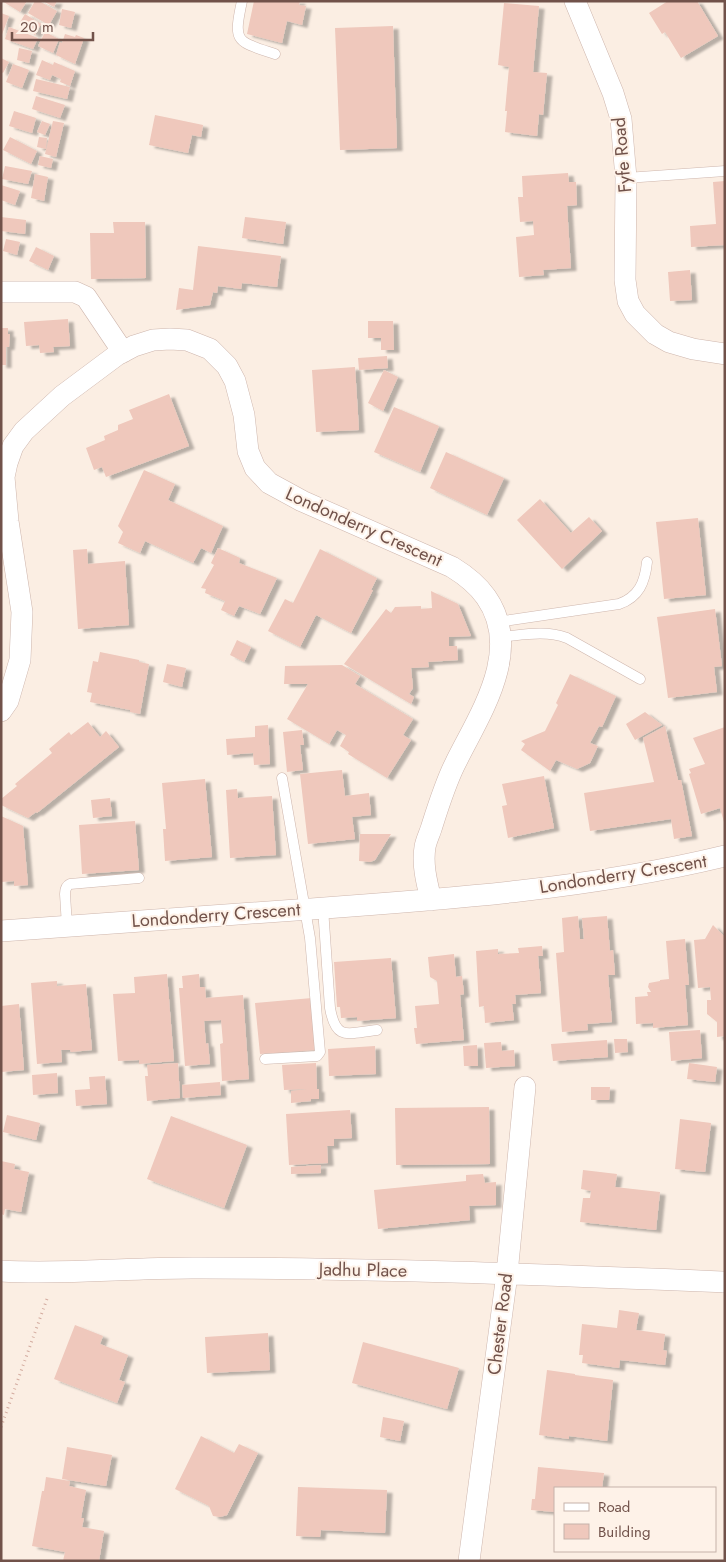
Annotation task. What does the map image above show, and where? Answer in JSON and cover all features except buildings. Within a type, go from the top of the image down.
[{"type":"street","name":"Fyfe Road","points":[[575,1],[598,55],[618,110],[624,144],[626,178],[625,280],[628,301],[635,314],[655,334],[669,342],[694,349],[725,354]]},
{"type":"street","points":[[1,292],[75,292],[86,297],[124,352]]},
{"type":"street","name":"Londonderry Crescent","points":[[1,711],[8,701],[20,660],[22,612],[5,496],[4,477],[13,446],[24,431],[62,396],[117,355],[134,346],[153,340],[170,339],[187,340],[210,349],[227,366],[235,381],[244,415],[248,450],[255,468],[269,483],[302,501],[452,567],[471,580],[487,597],[495,614],[501,650],[498,669],[487,701],[454,768],[434,817],[425,847],[425,873],[431,900]]},
{"type":"street","name":"Londonderry Crescent","points":[[1,931],[431,900],[637,875],[725,856]]},
{"type":"street","name":"Chester Road","points":[[469,1561],[507,1274],[524,1087]]},
{"type":"street","name":"Jadhu Place","points":[[1,1271],[57,1272],[199,1268],[507,1274],[725,1282]]},
{"type":"lane","points":[[242,1],[237,30],[241,40],[248,45],[275,54]]},
{"type":"lane","points":[[626,178],[725,171]]},
{"type":"lane","points":[[499,629],[626,601],[637,594],[642,584],[647,562]]},
{"type":"lane","points":[[499,629],[556,634],[567,638],[640,679]]},
{"type":"lane","points":[[282,778],[314,908],[332,1021],[336,1028],[346,1033],[377,1030]]},
{"type":"lane","points":[[67,926],[65,889],[68,885],[138,878]]},
{"type":"lane","points":[[265,1059],[317,1056],[319,1054],[310,938],[314,908]]},
{"type":"path","points":[[1,1427],[57,1272]]}]
